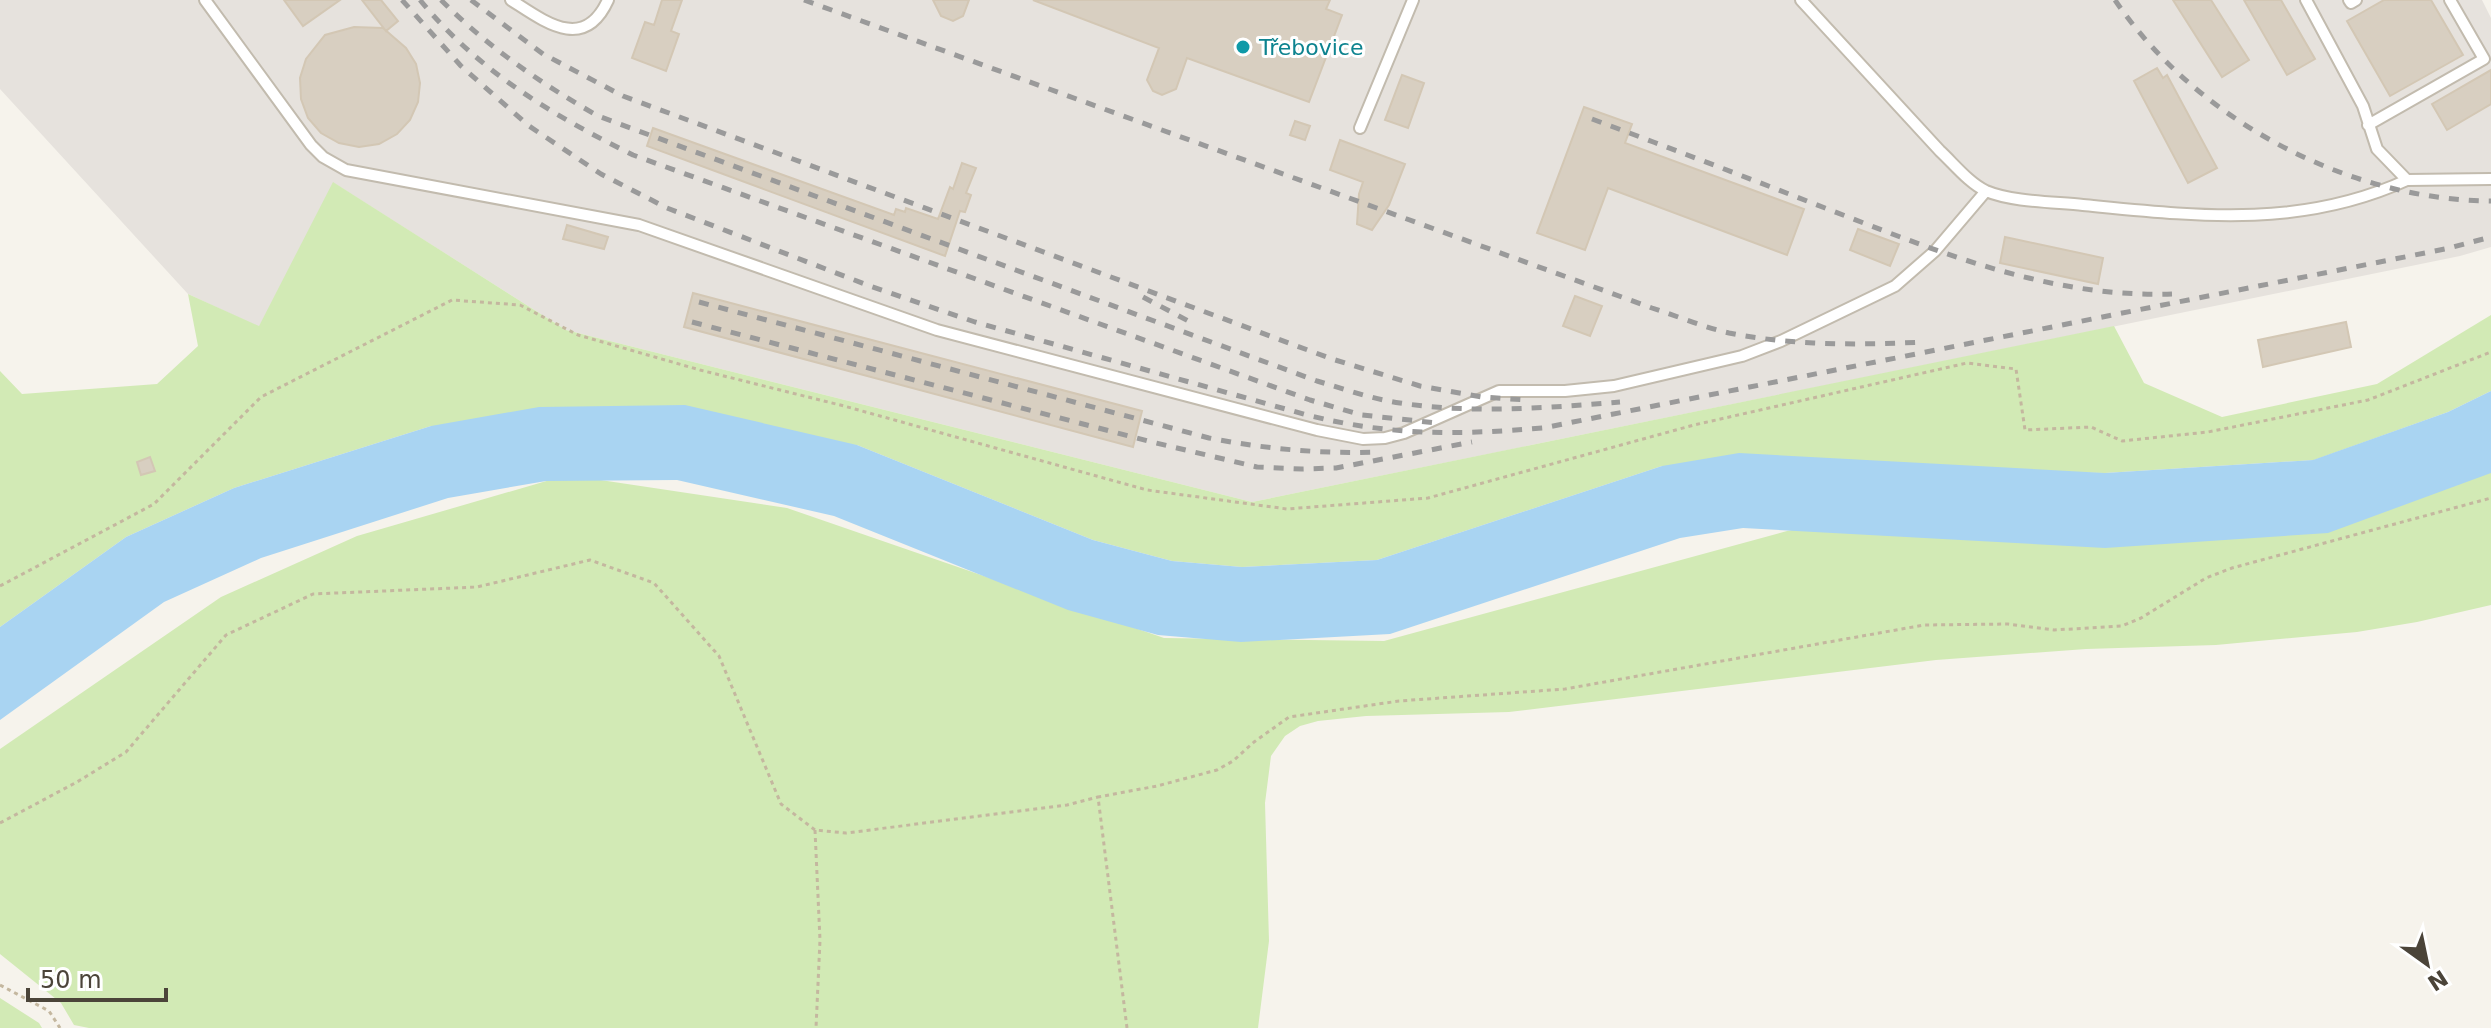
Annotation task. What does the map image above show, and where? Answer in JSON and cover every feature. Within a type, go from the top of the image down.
[{"type":"lane","points":[[205,0],[311,145],[323,157],[346,170],[639,225],[937,330],[1317,430],[1363,439],[1404,433],[1499,391],[1565,391],[1614,386],[1726,360],[1763,348],[1895,286],[1935,251],[1986,191]]},
{"type":"lane","points":[[511,0],[552,26],[567,29],[581,27],[594,19],[608,0]]},
{"type":"lane","points":[[1360,128],[1413,0]]},
{"type":"lane","points":[[1801,0],[1940,151],[1986,191],[2029,199],[2141,211],[2262,217],[2366,198],[2407,180],[2491,179]]},
{"type":"lane","points":[[2306,0],[2356,91],[2377,149],[2407,180]]},
{"type":"lane","points":[[2349,0],[2351,3],[2356,0]]},
{"type":"lane","points":[[2368,125],[2484,59],[2450,0]]},
{"type":"path","points":[[0,586],[154,504],[261,397],[452,300],[520,305],[578,335],[1147,490],[1287,509],[1428,498],[1694,425],[1967,363],[2016,369],[2025,430],[2091,427],[2122,441],[2208,432],[2368,400],[2491,352]]},
{"type":"path","points":[[0,823],[126,752],[226,635],[313,594],[477,587],[590,560],[654,583],[719,656],[781,804],[815,830],[846,833],[1067,805],[1157,786],[1217,770],[1289,717],[1399,701],[1565,689],[1924,625],[2008,624],[2054,630],[2122,626],[2141,618],[2206,578],[2232,568],[2491,498]]},
{"type":"path","points":[[1098,797],[1127,1028]]},
{"type":"path","points":[[815,830],[820,940],[816,1028]]},
{"type":"path","points":[[0,985],[49,1011],[60,1028]]},
{"type":"shaded area","points":[[0,0],[2482,0],[2491,18],[2491,247],[2460,256],[1252,502],[566,330],[334,183],[259,327],[188,294],[0,89]]},
{"type":"green space","points":[[333,182],[566,330],[1252,502],[2114,326],[2144,383],[2222,417],[2377,384],[2491,315],[2491,391],[2448,412],[2314,460],[2105,473],[1662,466],[1377,560],[1242,567],[1172,561],[1093,540],[857,445],[431,426],[234,488],[126,537],[0,627],[0,371],[22,394],[157,384],[198,346],[188,294],[259,326]]},
{"type":"green space","points":[[2491,468],[2491,605],[2417,622],[2357,632],[2216,645],[2086,649],[1936,660],[1509,712],[1366,716],[1300,726],[1285,736],[1271,756],[1265,803],[1269,941],[1258,1028],[89,1028],[74,1025],[61,1003],[0,954],[0,749],[221,597],[357,536],[567,475],[787,508],[1164,638],[1384,641],[1787,531],[1837,521]]},
{"type":"green space","points":[[0,998],[39,1023],[42,1028],[0,1028]]},
{"type":"water","points":[[2491,391],[2491,473],[2328,533],[2105,548],[1743,528],[1680,538],[1390,634],[1241,642],[1158,635],[1068,610],[834,516],[677,480],[546,481],[448,498],[261,558],[164,602],[0,720],[0,627],[126,537],[234,488],[431,426],[539,407],[685,405],[857,445],[1093,540],[1172,561],[1242,567],[1377,560],[1662,466],[1739,453],[2105,473],[2313,460],[2448,412]]},
{"type":"building","points":[[284,0],[340,0],[303,26]]},
{"type":"building","points":[[362,0],[381,0],[398,21],[386,31]]},
{"type":"building","points":[[662,0],[682,0],[671,31],[679,34],[666,71],[632,58],[645,22],[654,25]]},
{"type":"building","points":[[933,0],[969,0],[963,16],[953,21],[941,16]]},
{"type":"building","name":"Třebovice","points":[[1033,0],[1330,0],[1326,9],[1342,15],[1309,102],[1187,58],[1176,89],[1162,95],[1153,91],[1147,80],[1159,48]]},
{"type":"building","points":[[2173,0],[2211,0],[2249,60],[2222,77]]},
{"type":"building","points":[[2244,0],[2281,0],[2315,59],[2287,75]]},
{"type":"building","points":[[2384,0],[2431,0],[2463,55],[2390,96],[2347,21]]},
{"type":"building","points":[[354,27],[383,28],[406,48],[416,64],[420,83],[418,102],[410,120],[397,134],[379,144],[359,147],[339,143],[321,133],[308,118],[301,99],[300,78],[306,59],[325,35]]},
{"type":"building","points":[[2157,68],[2163,78],[2167,75],[2217,168],[2188,183],[2134,81]]},
{"type":"building","points":[[2491,70],[2491,104],[2447,130],[2432,104]]},
{"type":"building","points":[[1402,75],[1424,83],[1408,128],[1385,120]]},
{"type":"building","points":[[1584,107],[1632,124],[1625,143],[1804,209],[1787,255],[1608,188],[1585,250],[1537,233]]},
{"type":"building","points":[[1295,121],[1310,126],[1305,140],[1290,135]]},
{"type":"building","points":[[653,128],[894,215],[896,209],[905,212],[906,208],[938,219],[962,163],[976,168],[966,193],[971,195],[965,212],[960,211],[945,256],[647,146]]},
{"type":"building","points":[[1340,140],[1405,164],[1389,205],[1372,230],[1357,224],[1363,182],[1330,170]]},
{"type":"building","points":[[567,225],[608,237],[604,249],[563,239]]},
{"type":"building","points":[[1858,229],[1899,244],[1890,266],[1850,250]]},
{"type":"building","points":[[2005,237],[2103,258],[2098,284],[2000,263]]},
{"type":"building","points":[[693,293],[1142,411],[1133,447],[684,327]]},
{"type":"building","points":[[1575,296],[1602,306],[1590,336],[1563,326]]},
{"type":"building","points":[[2346,322],[2351,347],[2263,367],[2258,340]]},
{"type":"building","points":[[150,457],[155,471],[141,475],[137,462]]},
{"type":"railway","points":[[402,0],[461,66],[529,126],[601,174],[667,208],[870,286],[975,322],[1307,415],[1367,427],[1424,432],[1543,428],[2445,249],[2491,237]]},
{"type":"railway","points":[[420,0],[466,49],[518,89],[574,124],[633,155],[1310,400],[1362,415],[1437,423]]},
{"type":"railway","points":[[441,0],[515,63],[598,116],[1317,381],[1390,401],[1455,408],[1537,408],[1620,402]]},
{"type":"railway","points":[[471,0],[543,54],[623,96],[1332,359],[1420,386],[1482,397],[1526,400]]},
{"type":"railway","points":[[804,0],[1710,328],[1753,337],[1802,342],[1925,342]]},
{"type":"railway","points":[[2115,0],[2149,43],[2188,82],[2232,116],[2280,145],[2331,169],[2383,186],[2437,197],[2491,201]]},
{"type":"railway","points":[[1592,119],[1910,241],[1995,269],[2082,288],[2172,294]]},
{"type":"railway","points":[[1143,297],[1196,325]]},
{"type":"railway","points":[[699,302],[1209,438],[1293,450],[1378,452]]},
{"type":"railway","points":[[692,322],[1257,467],[1336,468],[1472,442]]},
{"type":"place","name":"Třebovice","points":[[1243,47]]}]
